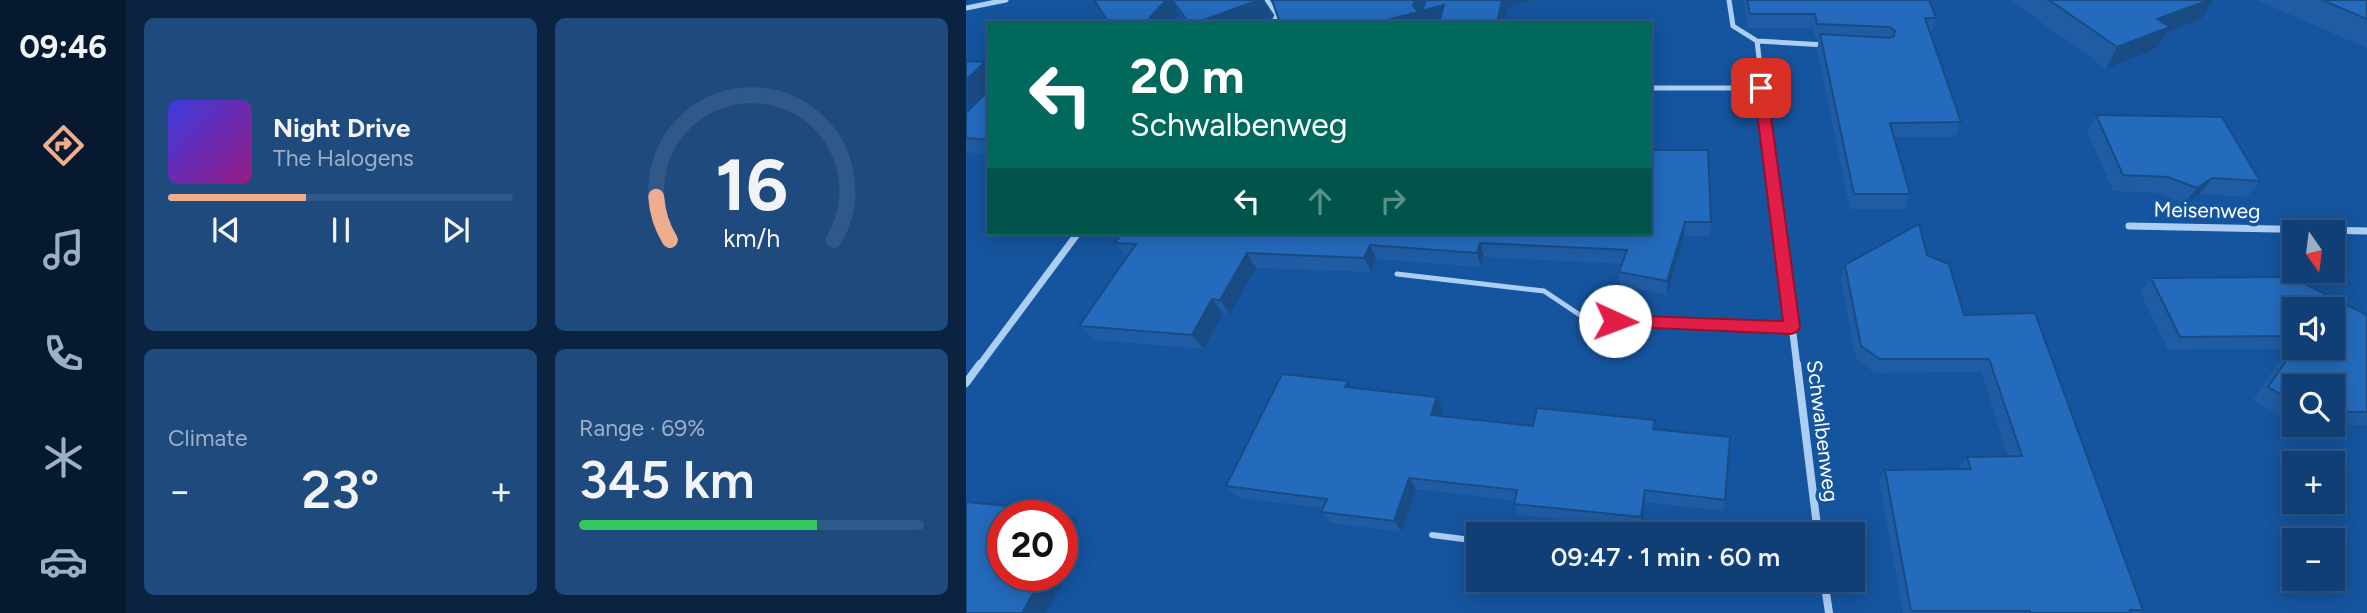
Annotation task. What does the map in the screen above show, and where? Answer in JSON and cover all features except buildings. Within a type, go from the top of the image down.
[{"type":"street","points":[[966,8],[1006,0]]},
{"type":"street","points":[[1729,0],[1733,26],[1757,41],[1834,45]]},
{"type":"street","name":"Schwalbenweg","points":[[1757,41],[1816,522]]},
{"type":"street","points":[[1652,88],[1761,88]]},
{"type":"street","name":"Meisenweg","points":[[2129,226],[2367,231]]},
{"type":"street","points":[[966,383],[1077,235]]},
{"type":"street","points":[[1826,592],[1829,613]]},
{"type":"lane","points":[[1267,0],[1276,15],[1274,21]]},
{"type":"lane","points":[[1397,275],[1544,291],[1590,321],[1791,327]]},
{"type":"lane","points":[[1432,535],[1466,539]]},
{"type":"route","points":[[1615,321],[1791,327],[1761,88]]}]
